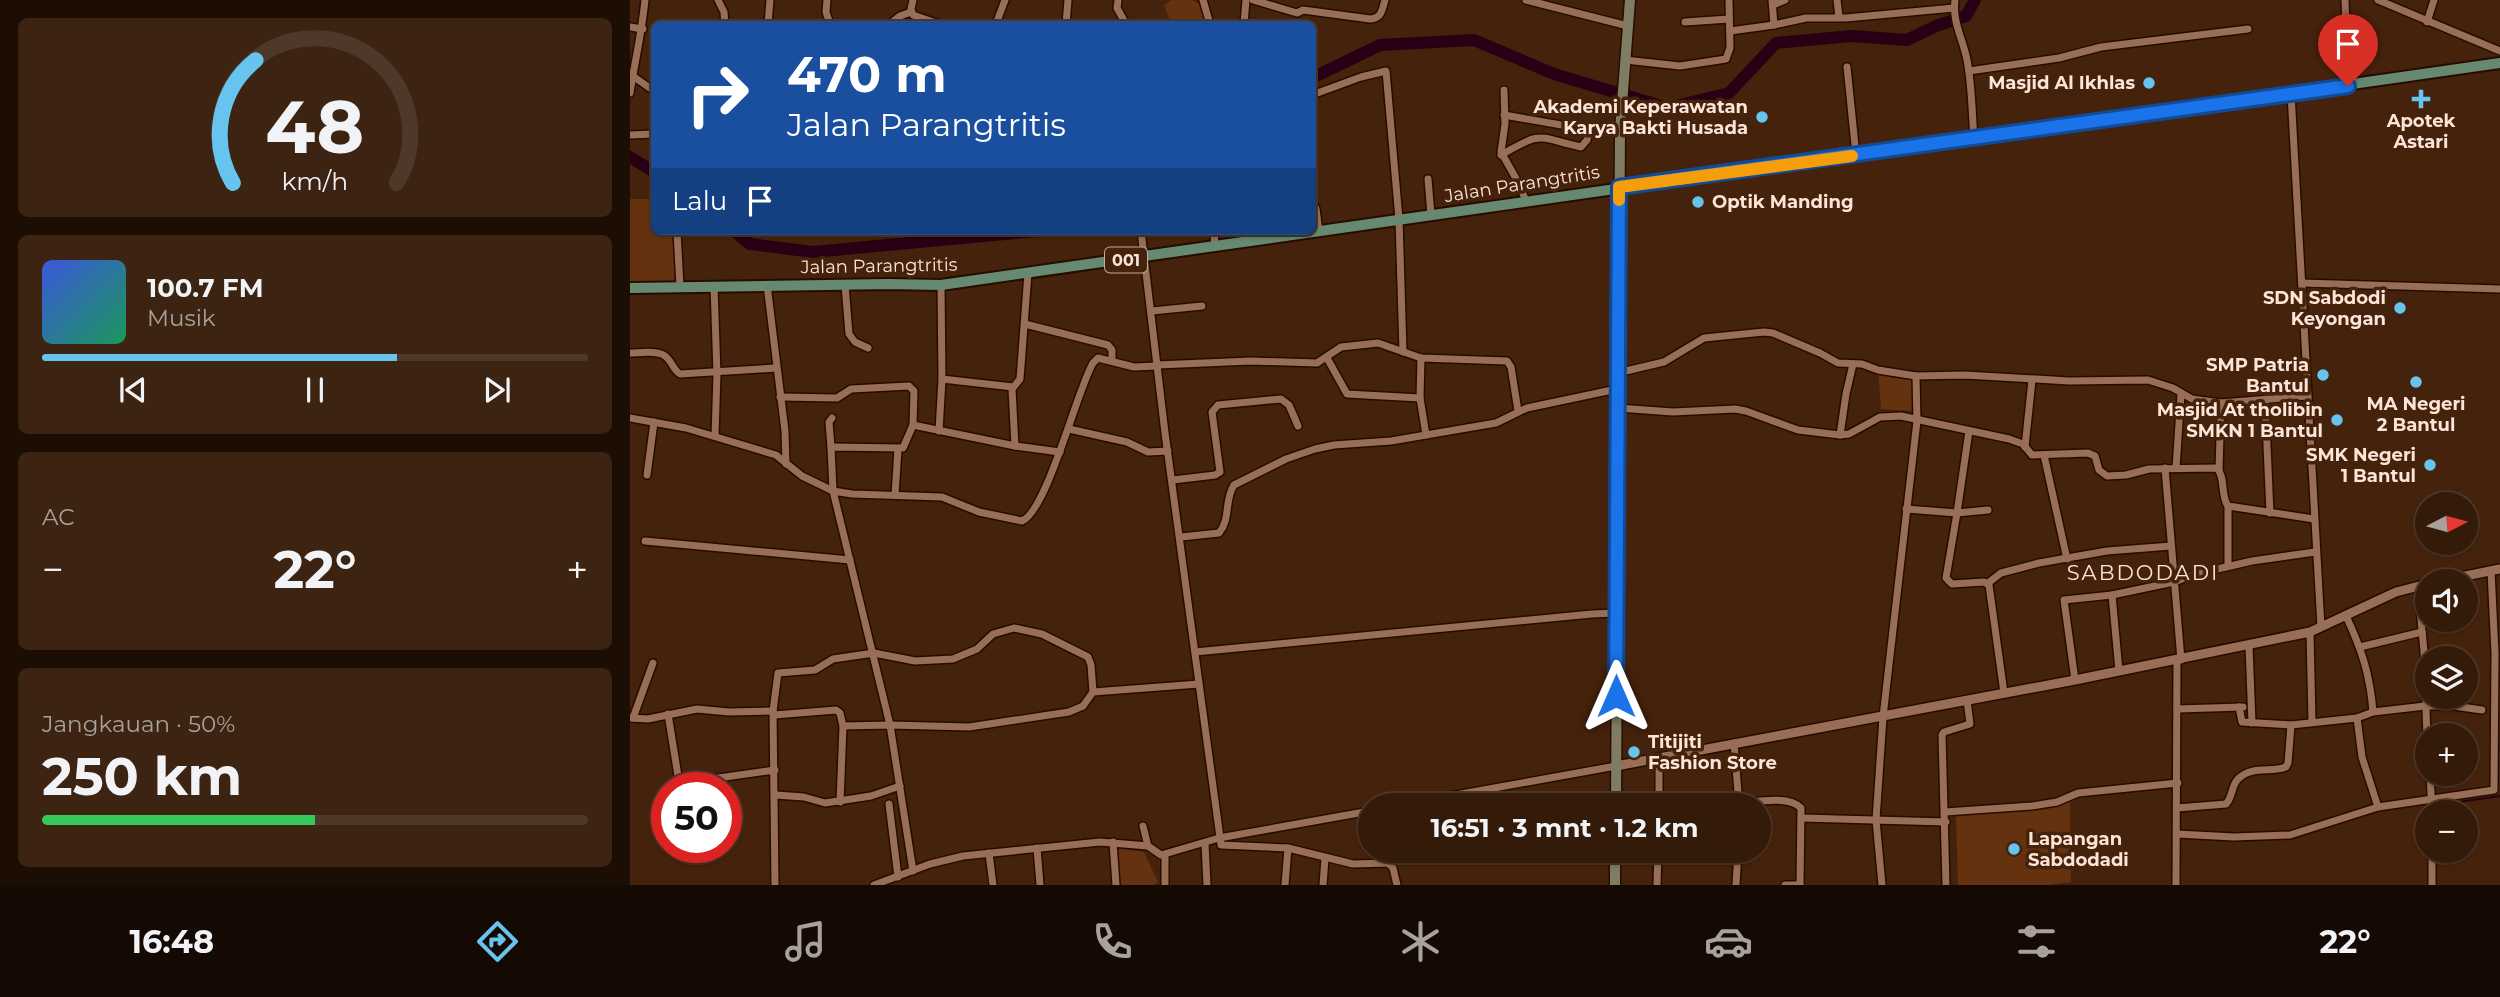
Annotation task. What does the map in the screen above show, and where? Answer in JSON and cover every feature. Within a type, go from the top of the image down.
[{"type":"main road","points":[[1616,793],[1620,130],[1630,0]]},
{"type":"main road","name":"Jalan Parangtritis","points":[[1316,232],[2500,63]]},
{"type":"main road","name":"Jalan Parangtritis","points":[[630,288],[941,285],[1298,235]]},
{"type":"main road","points":[[1615,863],[1615,885]]},
{"type":"street","points":[[630,93],[631,74],[643,29],[645,0]]},
{"type":"street","points":[[718,0],[724,12],[724,21]]},
{"type":"street","points":[[768,21],[770,0]]},
{"type":"street","points":[[827,0],[826,12],[829,21]]},
{"type":"street","points":[[911,12],[913,0]]},
{"type":"street","points":[[997,21],[1005,0]]},
{"type":"street","points":[[1066,21],[1068,0]]},
{"type":"street","points":[[1118,0],[1117,8],[1124,21]]},
{"type":"street","points":[[1203,0],[1209,21]]},
{"type":"street","points":[[1244,21],[1246,0]]},
{"type":"street","points":[[1253,0],[1297,13],[1303,10],[1370,19],[1377,19],[1381,14],[1385,0]]},
{"type":"street","points":[[1303,10],[1304,0]]},
{"type":"street","points":[[1526,0],[1628,26]]},
{"type":"street","points":[[1625,60],[1672,66],[1722,60],[1729,53],[1729,0]]},
{"type":"street","points":[[1774,25],[1772,2],[1785,0]]},
{"type":"street","points":[[1837,0],[1839,17]]},
{"type":"street","points":[[2344,0],[2348,86]]},
{"type":"street","points":[[2378,0],[2390,2],[2427,22],[2500,51]]},
{"type":"street","points":[[2427,22],[2434,0]]},
{"type":"street","points":[[1730,31],[1807,18],[1846,18],[1954,6],[1956,28],[1969,71],[1974,139]]},
{"type":"street","points":[[894,21],[911,12]]},
{"type":"street","points":[[911,12],[924,21]]},
{"type":"street","points":[[1685,22],[1729,19]]},
{"type":"street","points":[[630,27],[643,29]]},
{"type":"street","points":[[1969,71],[2059,58],[2101,47],[2248,29]]},
{"type":"street","points":[[1847,67],[1856,155]]},
{"type":"street","points":[[1316,94],[1361,77],[1386,71],[1399,219],[1403,352]]},
{"type":"street","points":[[631,74],[651,89]]},
{"type":"street","points":[[1504,90],[1501,155],[1526,201]]},
{"type":"street","points":[[2291,93],[2321,627]]},
{"type":"street","points":[[1504,115],[1590,130],[1620,130]]},
{"type":"street","points":[[1501,155],[1535,137],[1548,137],[1583,146],[1590,130]]},
{"type":"street","points":[[630,135],[651,134]]},
{"type":"street","points":[[1428,179],[1431,215]]},
{"type":"street","points":[[1316,207],[1319,232]]},
{"type":"street","points":[[677,235],[680,287]]},
{"type":"street","points":[[1141,235],[1221,845],[1288,848],[1362,865],[1388,863],[1393,868],[1397,885]]},
{"type":"street","points":[[1214,235],[1215,247]]},
{"type":"street","points":[[942,379],[1013,387],[1020,382],[1028,273]]},
{"type":"street","points":[[2302,283],[2500,289]]},
{"type":"street","points":[[767,285],[786,464]]},
{"type":"street","points":[[845,285],[849,334],[855,342],[868,348]]},
{"type":"street","points":[[939,431],[942,379],[941,285]]},
{"type":"street","points":[[714,286],[717,374],[715,436]]},
{"type":"street","points":[[1152,311],[1202,306]]},
{"type":"street","points":[[1025,324],[1108,345],[1112,350],[1112,361]]},
{"type":"street","points":[[1617,373],[1664,362],[1700,340],[1764,332],[1773,333],[1838,363],[1863,364],[1878,370],[1916,376],[2145,380],[2160,383],[2197,401],[2221,403],[2307,396]]},
{"type":"street","points":[[630,418],[715,436],[776,455],[802,476],[833,491],[942,497],[979,512],[1022,521],[1031,514],[1060,452],[1093,363],[1098,358],[1134,367],[1251,361],[1311,363],[1326,358],[1340,347],[1383,344],[1421,358],[1507,361],[1511,368],[1518,411]]},
{"type":"street","points":[[630,352],[662,354],[676,373],[680,374],[717,374],[776,368]]},
{"type":"street","points":[[1326,358],[1347,394],[1420,398]]},
{"type":"street","points":[[1421,358],[1420,398],[1426,435]]},
{"type":"street","points":[[1840,435],[1853,364]]},
{"type":"street","points":[[1882,885],[1876,820],[1883,717],[1917,421],[1916,376]]},
{"type":"street","points":[[2025,447],[2032,380]]},
{"type":"street","points":[[780,397],[836,398],[851,389],[909,386],[914,391],[913,425],[906,446],[898,449],[831,447]]},
{"type":"street","points":[[1013,387],[1015,446]]},
{"type":"street","points":[[1181,537],[1219,533],[1226,522],[1229,495],[1234,485],[1304,452],[1334,445],[1391,441],[1496,423],[1518,411],[1617,389]]},
{"type":"street","points":[[2176,468],[2181,394]]},
{"type":"street","points":[[1173,480],[1215,475],[1220,472],[1212,412],[1217,405],[1282,399],[1289,405],[1298,426]]},
{"type":"street","points":[[2265,400],[2270,513]]},
{"type":"street","points":[[2221,403],[2219,470],[2224,500],[2228,506],[2228,566]]},
{"type":"street","points":[[1618,408],[1673,412],[1741,410],[1791,428],[1840,435],[1849,434],[1880,417],[1901,416],[2008,439],[2025,447],[2032,455],[2088,453],[2095,456],[2099,470],[2107,476],[2126,475],[2143,469],[2219,470]]},
{"type":"street","points":[[832,418],[829,422],[833,491],[890,725],[914,871]]},
{"type":"street","points":[[647,475],[654,422]]},
{"type":"street","points":[[913,425],[1015,446],[1060,452]]},
{"type":"street","points":[[1069,429],[1127,442],[1148,452],[1168,451]]},
{"type":"street","points":[[1969,431],[1946,578],[1952,584],[1988,583],[2001,573],[2107,551],[2171,546]]},
{"type":"street","points":[[895,495],[898,449]]},
{"type":"street","points":[[2044,455],[2067,559]]},
{"type":"street","points":[[2165,468],[2179,660],[2176,885]]},
{"type":"street","points":[[2228,506],[2314,519]]},
{"type":"street","points":[[1906,509],[1957,513],[1988,510]]},
{"type":"street","points":[[645,541],[849,560]]},
{"type":"street","points":[[2075,680],[2064,600],[2112,595],[2174,582],[2228,566],[2315,552]]},
{"type":"street","points":[[2437,800],[2494,790],[2495,570]]},
{"type":"street","points":[[1988,583],[2004,693]]},
{"type":"street","points":[[1467,793],[1883,717],[2249,646],[2310,632],[2396,592],[2415,587]]},
{"type":"street","points":[[2112,595],[2119,671]]},
{"type":"street","points":[[1195,652],[1616,613]]},
{"type":"street","points":[[2346,616],[2371,680],[2373,712]]},
{"type":"street","points":[[775,885],[773,713],[778,673],[815,670],[833,659],[874,653],[915,661],[953,659],[976,649],[993,634],[1022,628],[1042,634],[1088,657],[1091,665],[1093,692],[1088,701],[1078,709],[1042,718],[969,727],[843,726]]},
{"type":"street","points":[[2310,632],[2312,722]]},
{"type":"street","points":[[2360,647],[2422,632],[2423,646]]},
{"type":"street","points":[[2249,646],[2252,723]]},
{"type":"street","points":[[653,663],[632,718],[648,719],[697,709],[773,713],[836,710],[840,713],[843,726],[840,802]]},
{"type":"street","points":[[1093,692],[1199,684]]},
{"type":"street","points":[[1946,885],[1943,734],[1970,724],[1967,700]]},
{"type":"street","points":[[2239,707],[2241,721],[2291,725],[2357,718],[2373,712],[2415,707]]},
{"type":"street","points":[[2177,709],[2251,707]]},
{"type":"street","points":[[2478,709],[2482,709]]},
{"type":"street","points":[[668,714],[679,782],[722,779],[775,770]]},
{"type":"street","points":[[2357,718],[2362,757],[2378,807]]},
{"type":"street","points":[[2177,808],[2226,804],[2236,781],[2248,772],[2286,766],[2291,725]]},
{"type":"street","points":[[1734,743],[1738,793]]},
{"type":"street","points":[[1659,758],[1659,793]]},
{"type":"street","points":[[1945,812],[2032,806],[2060,801],[2078,793],[2178,783]]},
{"type":"street","points":[[776,794],[804,797],[820,803],[840,802],[871,796],[900,786]]},
{"type":"street","points":[[1771,803],[1791,802],[1799,806],[1802,818],[1800,885],[1786,885]]},
{"type":"street","points":[[2177,834],[2234,837],[2290,835],[2378,807],[2415,803]]},
{"type":"street","points":[[889,804],[898,877]]},
{"type":"street","points":[[1143,826],[1148,846],[1157,854],[1165,855],[1219,838],[1358,813]]},
{"type":"street","points":[[1802,818],[1946,822]]},
{"type":"street","points":[[874,885],[946,859],[1113,842],[1148,846]]},
{"type":"street","points":[[1113,842],[1116,885]]},
{"type":"street","points":[[1205,843],[1207,885]]},
{"type":"street","points":[[1037,848],[1040,885]]},
{"type":"street","points":[[1285,885],[1288,848]]},
{"type":"street","points":[[989,853],[993,885]]},
{"type":"street","points":[[1165,855],[1165,885]]},
{"type":"street","points":[[1322,885],[1325,858]]},
{"type":"street","points":[[1657,885],[1658,863]]},
{"type":"street","points":[[1737,885],[1738,863]]},
{"type":"street","points":[[2432,863],[2432,885]]},
{"type":"shaded area","points":[[1172,0],[1192,0],[1200,4],[1205,21],[1170,21],[1164,5]]},
{"type":"shaded area","points":[[630,199],[651,199],[651,235],[673,235],[675,284],[630,285]]},
{"type":"shaded area","points":[[1878,370],[1914,377],[1913,411],[1881,409]]},
{"type":"shaded area","name":"Lapangan Sabdodadi","points":[[2070,802],[2071,882],[2048,885],[1958,885],[1956,816]]},
{"type":"shaded area","points":[[1115,848],[1144,852],[1158,882],[1154,885],[1116,885]]},
{"type":"waterway","points":[[1316,76],[1380,45],[1474,40],[1554,74],[1668,108],[1729,93],[1776,43],[1852,36],[1907,40],[1966,16],[1975,0]]},
{"type":"waterway","points":[[630,157],[651,170]]},
{"type":"waterway","points":[[739,235],[750,244],[813,252],[994,235]]},
{"type":"waterway","points":[[2472,800],[2500,796]]},
{"type":"slow traffic","points":[[1619,200],[1619,187],[1852,156]]},
{"type":"place","name":"Masjid Al Ikhlas","points":[[2149,83]]},
{"type":"place","name":"Apotek Astari","points":[[2421,99]]},
{"type":"place","name":"Akademi Keperawatan Karya Bakti Husada","points":[[1762,117]]},
{"type":"place","name":"Optik Manding","points":[[1698,202]]},
{"type":"place","name":"SDN Sabdodi Keyongan","points":[[2400,308]]},
{"type":"place","name":"SMP Patria Bantul","points":[[2323,375]]},
{"type":"place","name":"MA Negeri 2 Bantul","points":[[2416,382]]},
{"type":"place","name":"Masjid At tholibin SMKN 1 Bantul","points":[[2337,420]]},
{"type":"place","name":"SMK Negeri 1 Bantul","points":[[2430,465]]},
{"type":"place","name":"Titijiti Fashion Store","points":[[1634,752]]},
{"type":"place","name":"Lapangan Sabdodadi","points":[[2014,849]]},
{"type":"district","name":"SABDODADI","points":[[2143,572]]},
{"type":"route","points":[[1616,696],[1619,187],[2348,86]]}]
